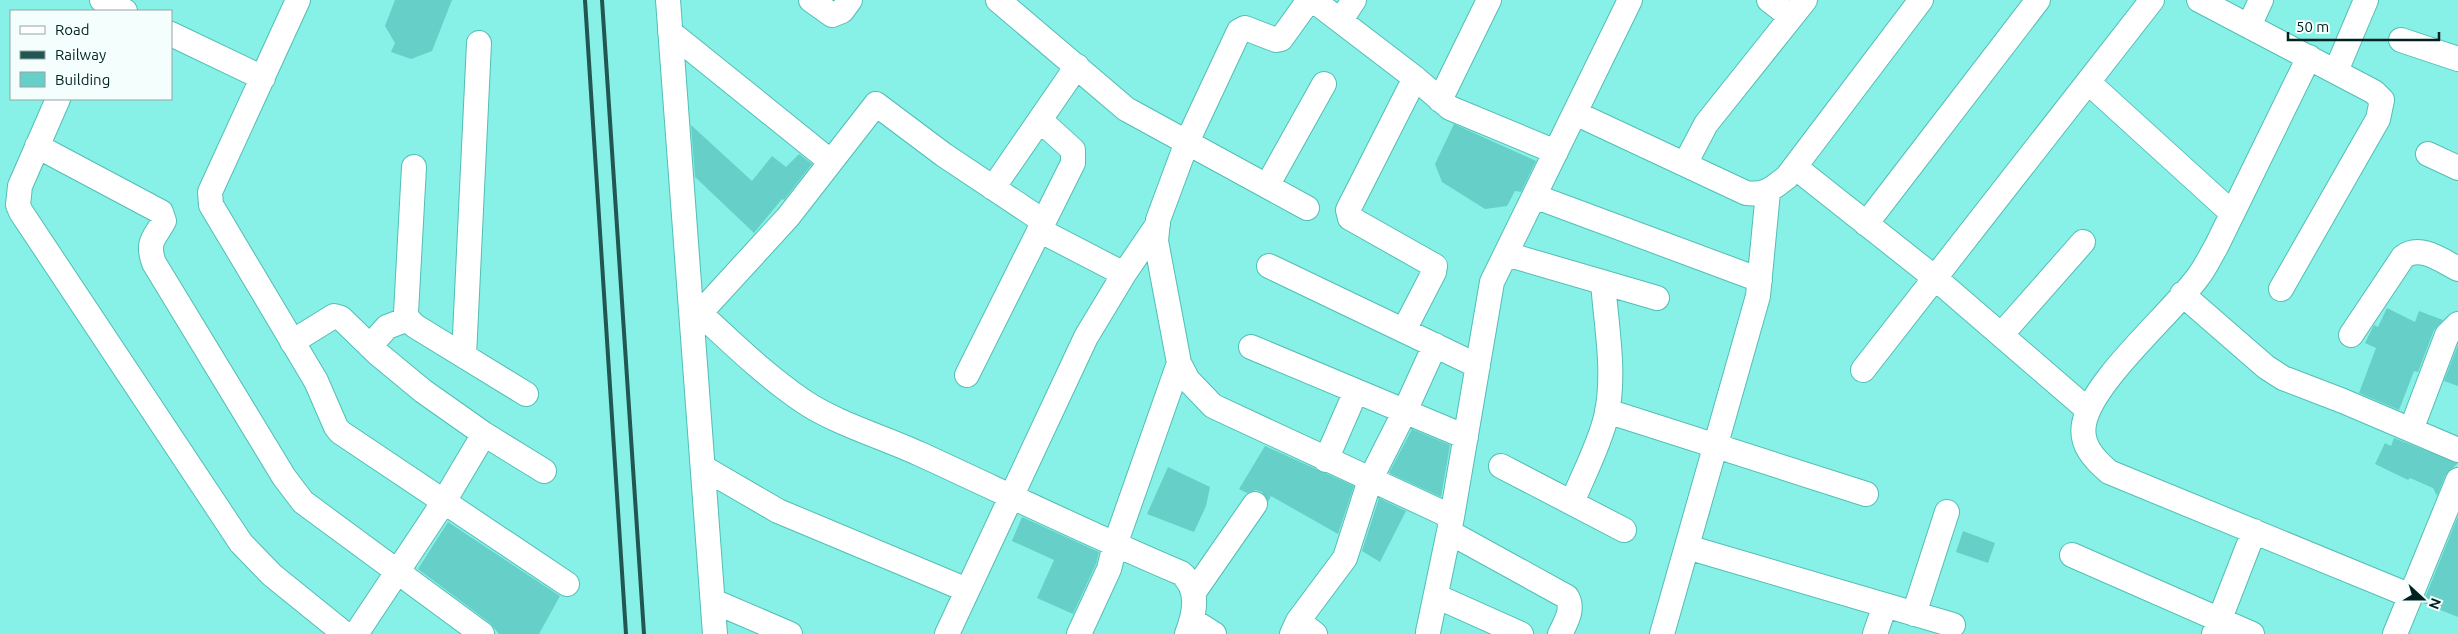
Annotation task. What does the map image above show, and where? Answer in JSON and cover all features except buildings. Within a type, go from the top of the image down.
[{"type":"street","points":[[102,0],[124,10]]},
{"type":"street","points":[[668,0],[696,309],[715,634]]},
{"type":"street","points":[[811,0],[832,15],[842,11],[850,0]]},
{"type":"street","points":[[998,0],[1126,109],[1306,208]]},
{"type":"street","points":[[1556,152],[1460,114],[1341,20],[1311,0],[1281,39],[1276,40],[1244,28],[1239,31],[1187,142],[1158,224],[1156,242],[1179,363],[1188,380],[1213,406],[1370,480],[1450,525],[1567,597],[1571,604],[1570,610],[1560,634]]},
{"type":"street","points":[[1341,20],[1354,0]]},
{"type":"street","points":[[1440,100],[1489,0]]},
{"type":"street","points":[[1428,632],[1450,525],[1492,282],[1630,0]]},
{"type":"street","points":[[1685,164],[1706,124],[1798,9],[1769,0]]},
{"type":"street","points":[[1576,113],[1746,193],[1758,195],[1768,192],[1787,176],[1921,0]]},
{"type":"street","points":[[1866,224],[2038,0]]},
{"type":"street","points":[[1863,370],[2152,0]]},
{"type":"street","points":[[2199,0],[2310,57],[2374,92],[2382,100],[2382,109],[2281,289]]},
{"type":"street","points":[[2249,26],[2261,0]]},
{"type":"street","points":[[2336,72],[2366,0]]},
{"type":"street","points":[[294,2],[263,78],[210,192],[210,200],[214,212],[316,381],[340,432],[567,584]]},
{"type":"street","points":[[670,32],[830,162]]},
{"type":"street","points":[[172,34],[263,78]]},
{"type":"street","points":[[2401,40],[2458,59]]},
{"type":"street","points":[[464,356],[479,43]]},
{"type":"street","points":[[2310,57],[2198,277],[2102,388],[2088,410],[2084,424],[2086,446],[2096,461],[2109,472],[2254,530],[2410,596]]},
{"type":"street","points":[[993,188],[1077,66]]},
{"type":"street","points":[[1404,330],[1434,272],[1435,266],[1350,218],[1348,210],[1415,78]]},
{"type":"street","points":[[2088,82],[2232,213]]},
{"type":"street","points":[[1267,186],[1324,84]]},
{"type":"street","points":[[58,100],[20,186],[18,205],[241,543],[272,575],[345,634]]},
{"type":"street","points":[[696,309],[788,217],[876,104],[944,155],[993,188],[1041,226],[1124,274]]},
{"type":"street","points":[[967,375],[1074,157],[1073,150],[1040,120]]},
{"type":"street","points":[[37,146],[161,212],[164,221],[150,244],[150,252],[154,262],[284,477],[313,511],[482,634]]},
{"type":"street","points":[[2428,154],[2458,168]]},
{"type":"street","points":[[414,167],[406,313],[408,319],[415,326],[526,394]]},
{"type":"street","points":[[1794,167],[1935,278],[2088,410]]},
{"type":"street","points":[[1662,634],[1758,296],[1768,192]]},
{"type":"street","points":[[1534,196],[1760,280]]},
{"type":"street","points":[[947,634],[1086,336],[1124,274],[1158,224]]},
{"type":"street","points":[[2001,335],[2083,242]]},
{"type":"street","points":[[2351,335],[2403,257],[2409,252],[2425,252],[2458,268]]},
{"type":"street","points":[[1506,254],[1657,298]]},
{"type":"street","points":[[1269,266],[1478,366]]},
{"type":"street","points":[[1572,503],[1600,433],[1606,411],[1609,364],[1603,282]]},
{"type":"street","points":[[2182,294],[2266,367],[2282,378],[2458,450]]},
{"type":"street","points":[[696,309],[748,359],[802,401],[1115,545],[1181,573],[1190,580],[1194,592],[1195,609],[1189,627],[1214,634]]},
{"type":"street","points":[[292,342],[334,316],[341,318],[370,346],[423,391],[484,434],[544,470]]},
{"type":"street","points":[[370,346],[386,327],[408,319]]},
{"type":"street","points":[[2411,430],[2447,335],[2458,324]]},
{"type":"street","points":[[1301,630],[1345,558],[1370,480],[1405,411],[1435,345]]},
{"type":"street","points":[[1251,347],[1466,437]]},
{"type":"street","points":[[1079,634],[1109,568],[1115,545],[1179,363]]},
{"type":"street","points":[[1326,460],[1356,391]]},
{"type":"street","points":[[1606,411],[1866,494]]},
{"type":"street","points":[[356,634],[444,503],[484,434]]},
{"type":"street","points":[[1501,466],[1624,530]]},
{"type":"street","points":[[704,468],[778,511],[967,590]]},
{"type":"street","points":[[2395,634],[2458,480]]},
{"type":"street","points":[[1194,592],[1255,504]]},
{"type":"street","points":[[1914,614],[1947,512]]},
{"type":"street","points":[[2217,626],[2254,530]]},
{"type":"street","points":[[1687,547],[1952,625]]},
{"type":"street","points":[[2072,555],[2217,626],[2252,634]]},
{"type":"street","points":[[1436,596],[1521,634]]},
{"type":"street","points":[[713,601],[790,634]]},
{"type":"street","points":[[1875,634],[1885,605]]},
{"type":"railway","points":[[585,0],[626,634]]},
{"type":"railway","points":[[602,0],[644,634]]}]
